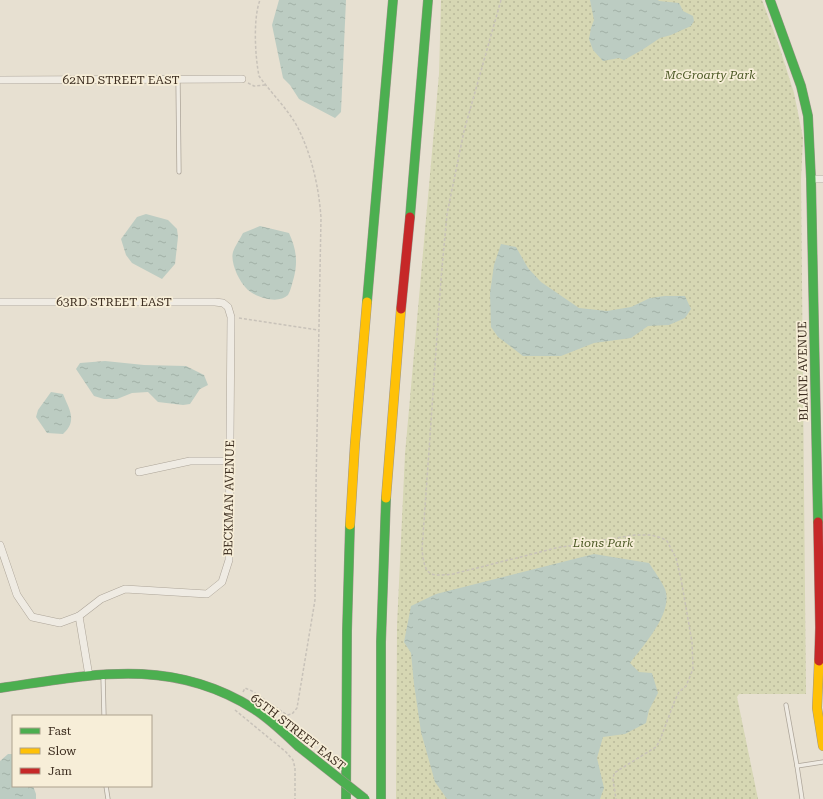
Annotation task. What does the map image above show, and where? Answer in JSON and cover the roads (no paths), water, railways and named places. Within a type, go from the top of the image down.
[{"type":"main road","points":[[346,799],[346,654],[350,531],[356,435],[385,104],[392,0]]},
{"type":"main road","points":[[381,799],[381,659],[387,485],[403,281],[424,65],[428,0]]},
{"type":"main road","name":"BLAINE AVENUE","points":[[770,0],[802,86],[808,116],[812,179],[822,628],[817,708],[823,746]]},
{"type":"main road","name":"65TH STREET EAST","points":[[0,688],[89,676],[136,673],[182,678],[222,692],[254,710],[365,799]]},
{"type":"street","name":"62ND STREET EAST","points":[[0,80],[242,80]]},
{"type":"street","points":[[812,179],[823,179]]},
{"type":"street","name":"63RD STREET EAST","points":[[0,302],[215,302],[223,303],[228,307]]},
{"type":"street","name":"BECKMAN AVENUE","points":[[0,545],[17,595],[32,617],[60,623],[79,616],[101,599],[126,588],[206,594],[222,582],[229,560],[231,317],[228,307]]},
{"type":"street","points":[[139,472],[190,461],[229,461]]},
{"type":"street","points":[[79,616],[89,676]]},
{"type":"lane","points":[[178,80],[179,172]]},
{"type":"lane","points":[[103,675],[104,715]]},
{"type":"lane","points":[[786,705],[802,799]]},
{"type":"lane","points":[[797,766],[823,762]]},
{"type":"lane","points":[[106,787],[108,799]]},
{"type":"water","points":[[279,0],[346,0],[341,112],[335,118],[299,99],[290,85],[283,78],[272,25]]},
{"type":"water","points":[[590,0],[658,0],[679,3],[683,11],[693,16],[694,21],[691,26],[660,38],[624,60],[619,58],[603,61],[593,50],[589,39],[594,20]]},
{"type":"water","points":[[146,214],[168,220],[177,229],[178,237],[175,264],[162,279],[132,263],[126,255],[121,239],[137,217]]},
{"type":"water","points":[[260,226],[289,233],[293,244],[296,255],[295,271],[289,293],[284,298],[272,300],[266,299],[250,291],[241,281],[234,266],[232,256],[233,252],[243,233]]},
{"type":"water","points":[[501,244],[516,247],[528,268],[541,282],[579,308],[607,311],[631,307],[650,298],[685,296],[691,309],[685,318],[669,325],[648,326],[631,338],[594,343],[561,356],[523,356],[498,337],[491,327],[490,293],[494,265]]},
{"type":"water","points":[[105,361],[144,365],[186,366],[204,375],[208,385],[200,389],[190,404],[183,405],[158,402],[148,392],[132,393],[117,399],[104,399],[94,396],[76,369],[80,363]]},
{"type":"water","points":[[51,392],[63,394],[70,410],[70,424],[68,429],[63,434],[47,433],[36,417],[38,410]]},
{"type":"water","points":[[594,554],[649,563],[665,589],[667,598],[661,618],[656,628],[630,663],[639,672],[652,673],[658,693],[649,710],[646,723],[625,734],[603,737],[597,758],[604,788],[600,799],[447,799],[435,782],[421,732],[411,653],[404,642],[411,606],[436,594]]},
{"type":"water","points":[[8,754],[12,754],[12,787],[33,787],[36,799],[0,799],[0,761]]},
{"type":"park label","name":"McGroarty Park","points":[[710,75]]},
{"type":"park label","name":"Lions Park","points":[[603,543]]}]
